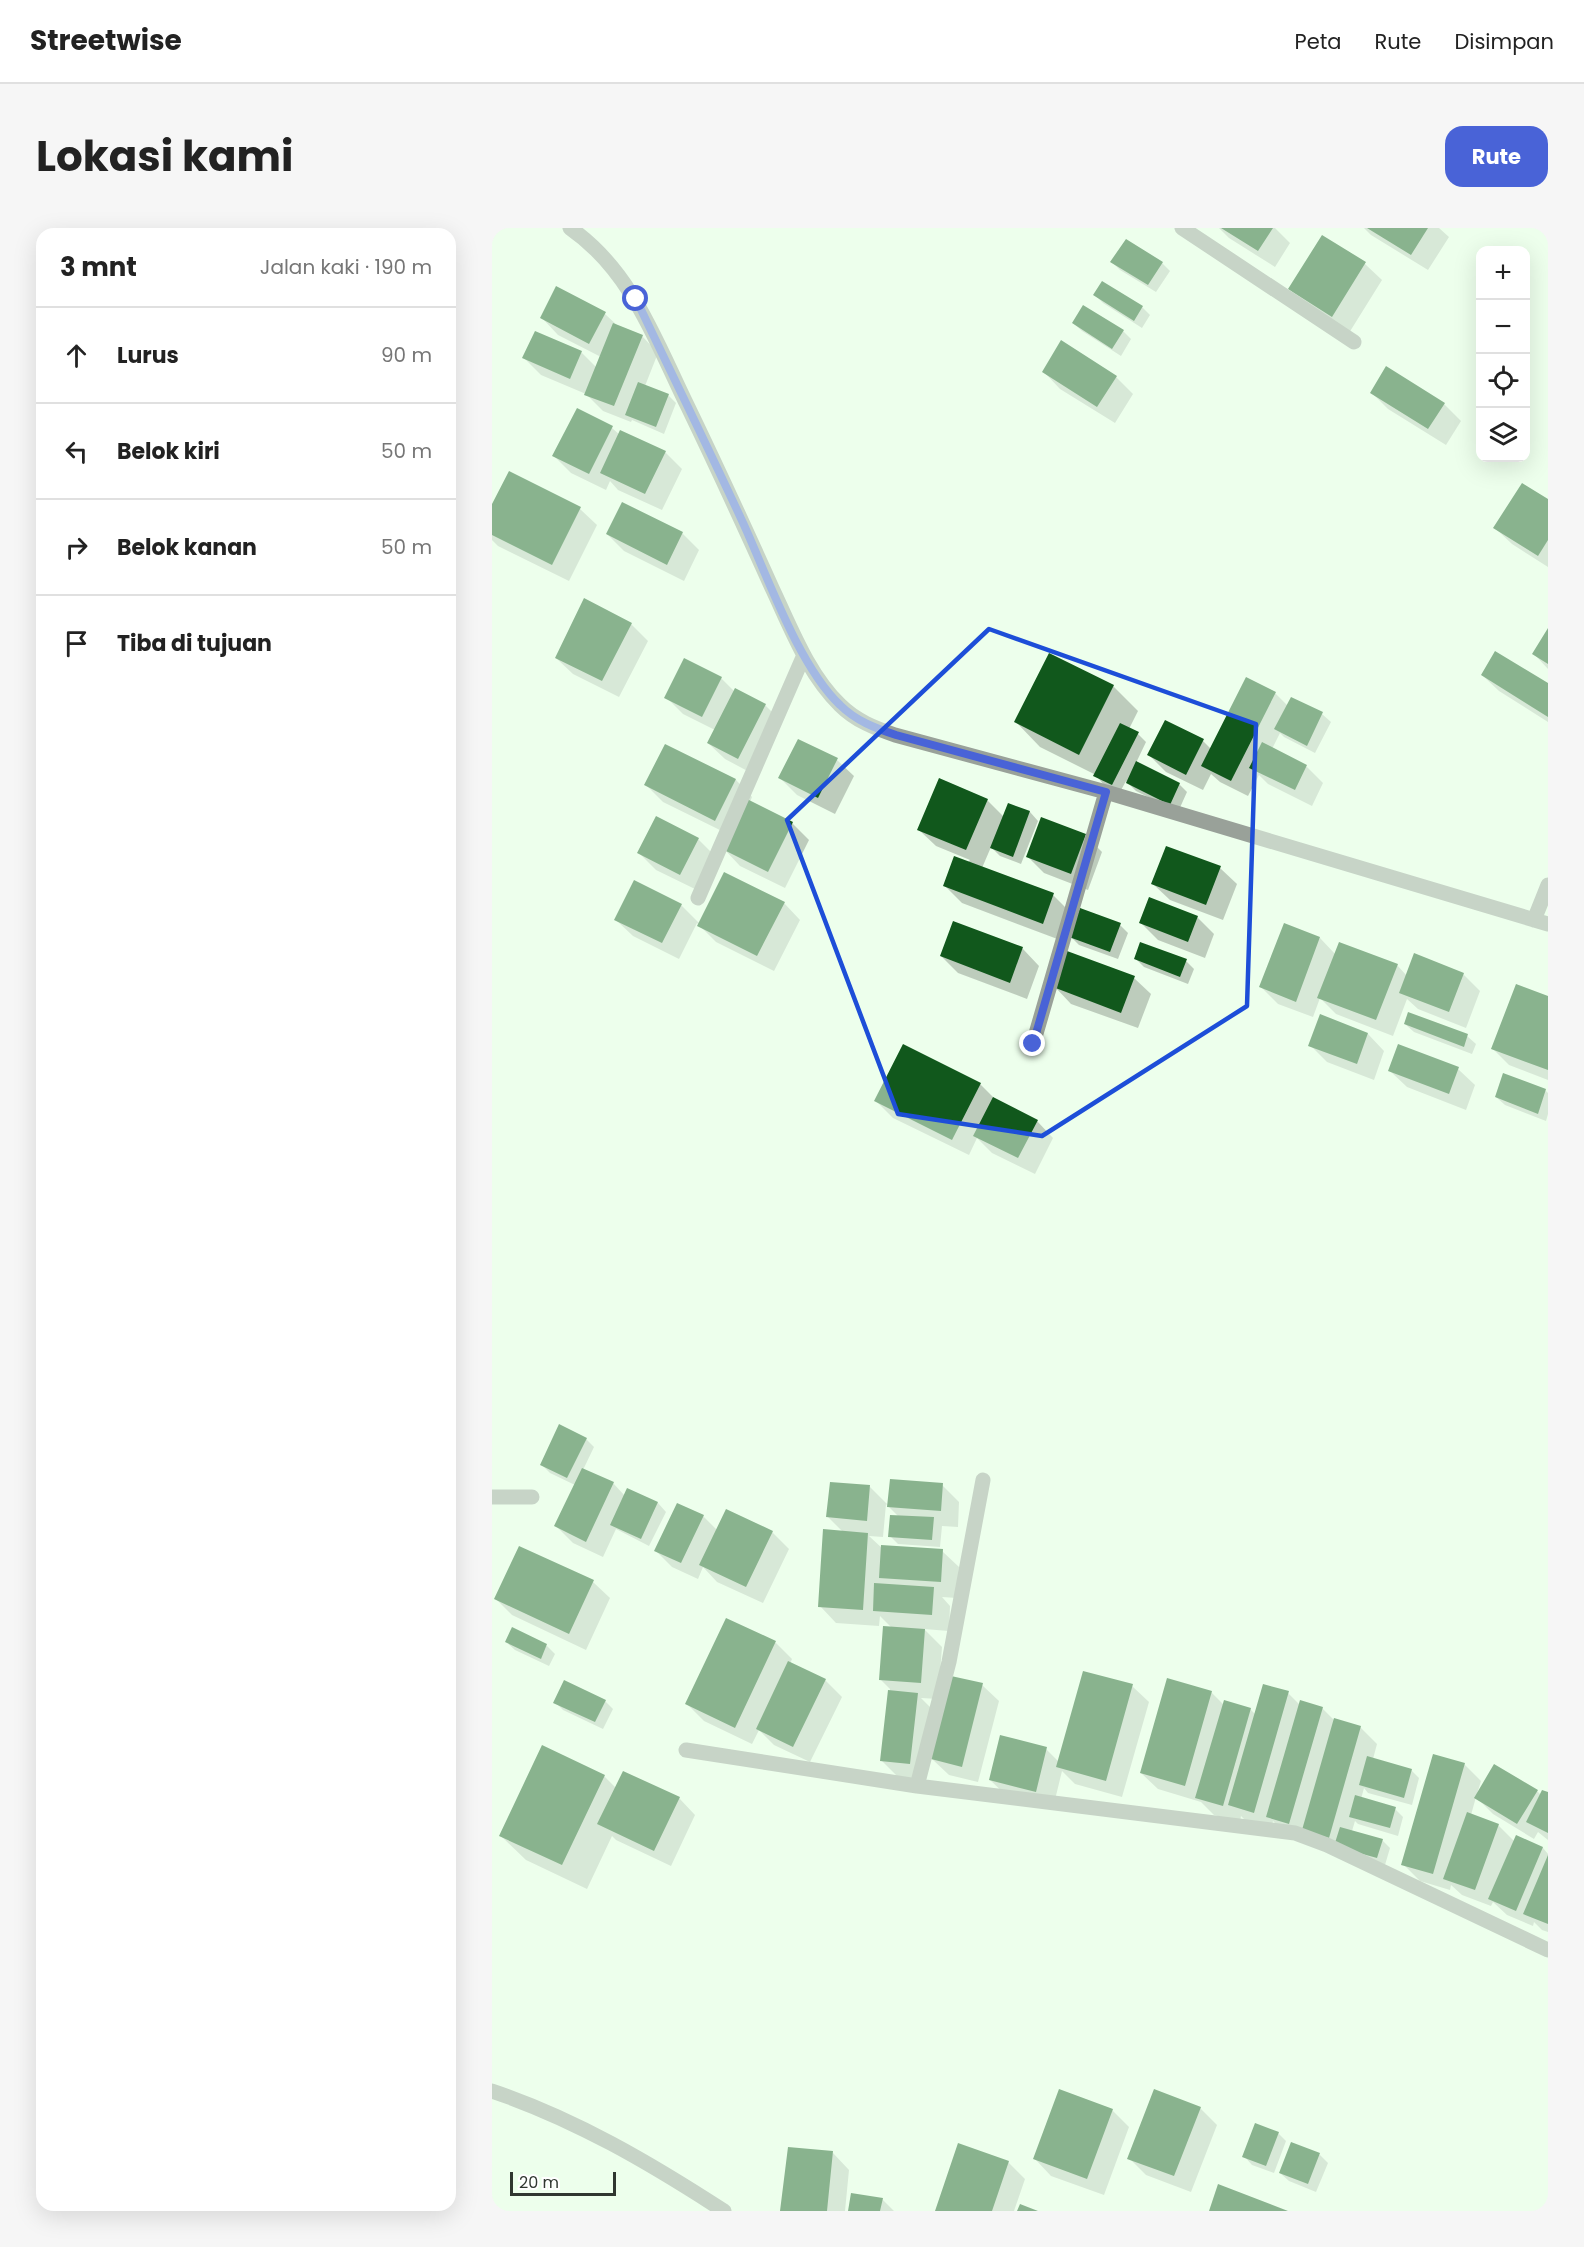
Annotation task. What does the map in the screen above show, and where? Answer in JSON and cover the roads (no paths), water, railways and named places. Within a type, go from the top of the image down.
[{"type":"street","points":[[570,228],[611,264],[636,299],[804,655],[824,687],[839,705],[862,722],[936,747],[1106,792],[1541,922],[1548,885]]},
{"type":"street","points":[[1182,228],[1354,342]]},
{"type":"street","points":[[698,898],[804,655]]},
{"type":"street","points":[[1033,1044],[1106,792]]},
{"type":"street","points":[[917,1786],[950,1662],[983,1480]]},
{"type":"street","points":[[492,1497],[532,1497]]},
{"type":"street","points":[[686,1750],[917,1786],[1294,1833],[1327,1845],[1548,1950]]},
{"type":"street","points":[[492,2091],[533,2105],[580,2126],[724,2211]]}]
